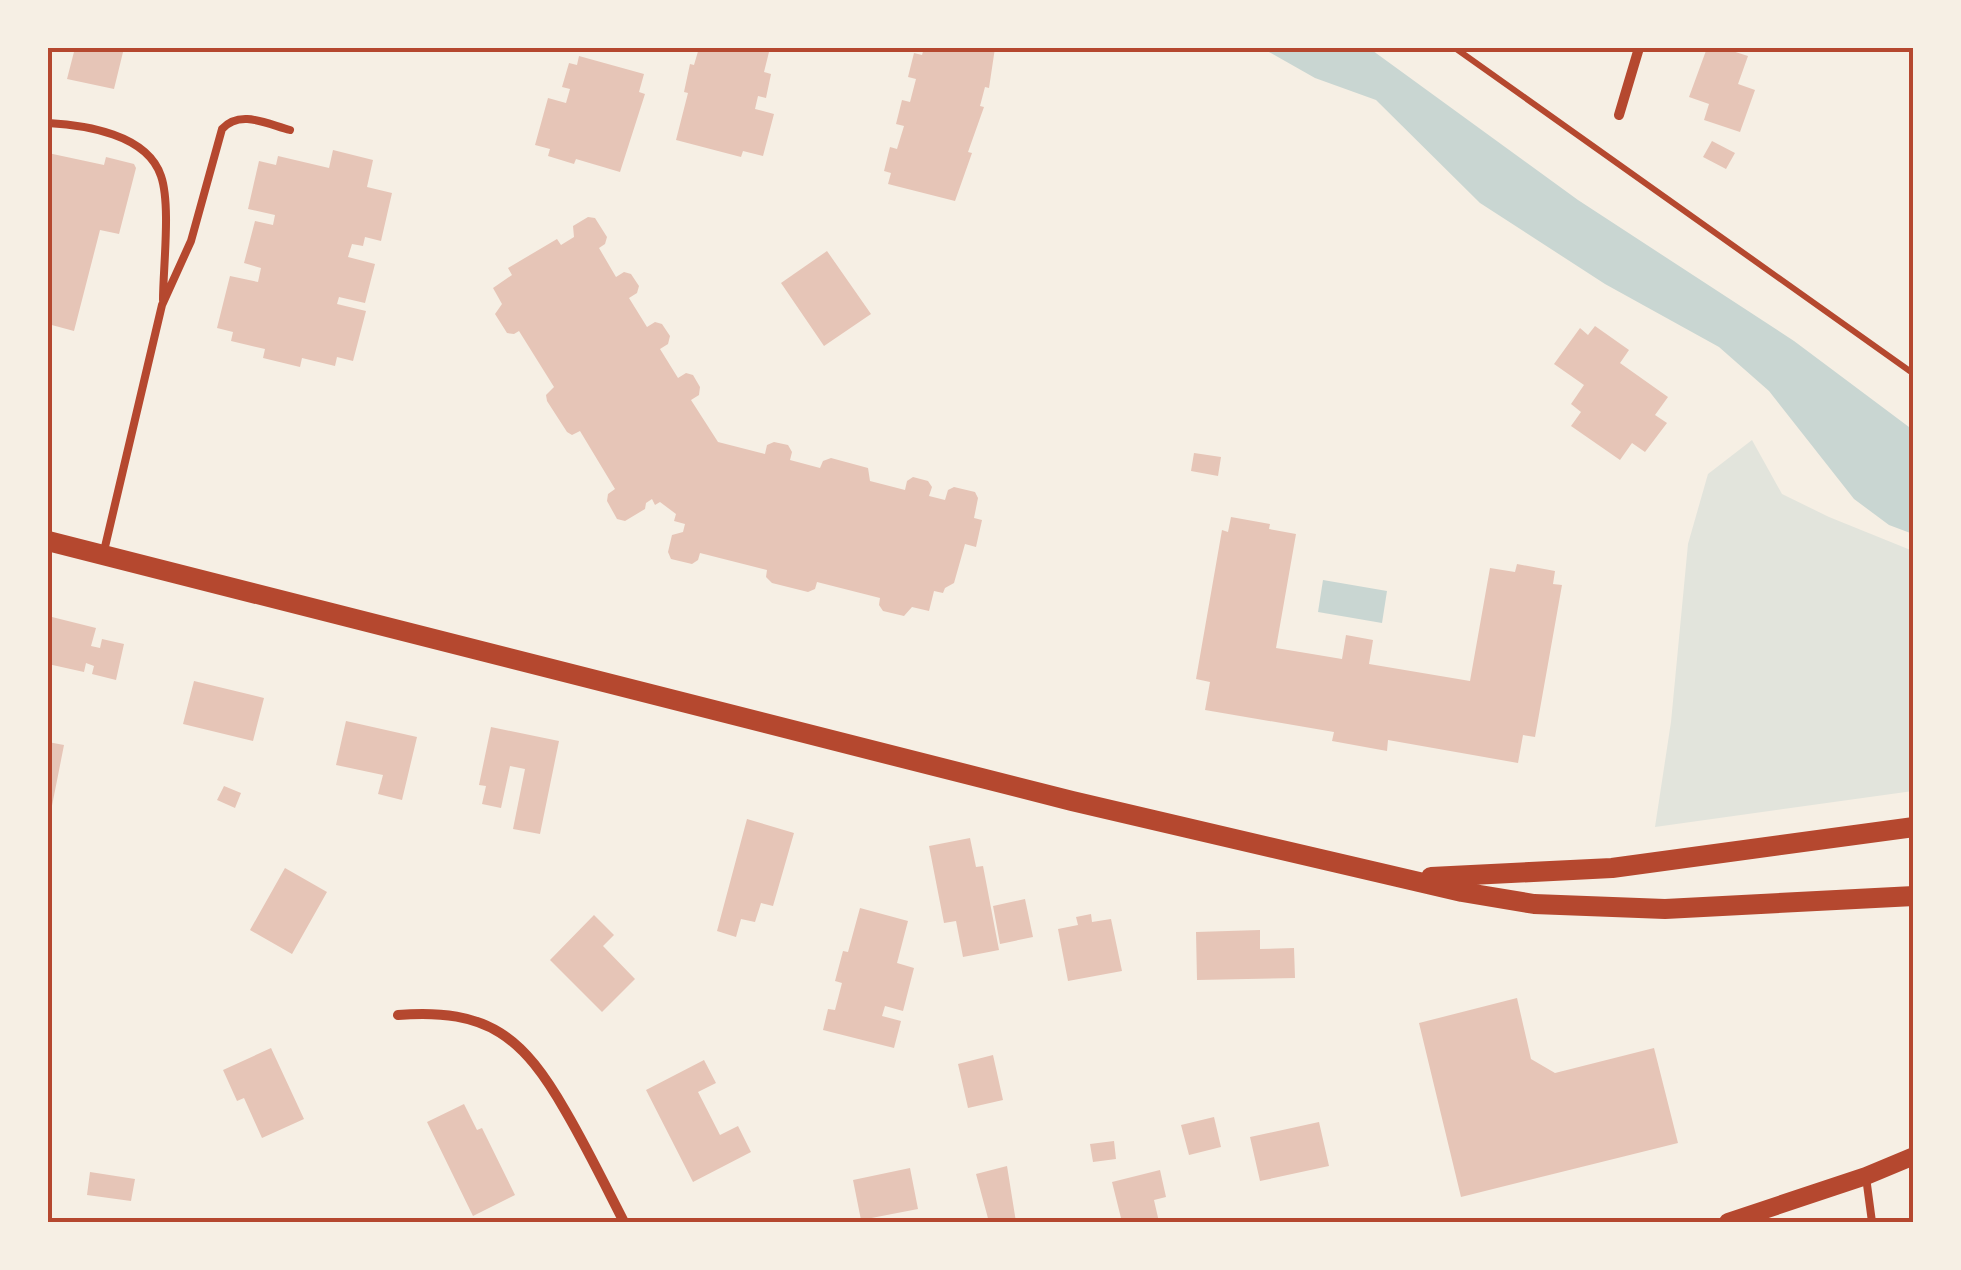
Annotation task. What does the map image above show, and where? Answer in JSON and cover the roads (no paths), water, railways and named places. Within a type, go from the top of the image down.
[{"type":"main road","points":[[48,541],[1072,801],[1285,853],[1500,899],[1587,908],[1665,909],[1914,896]]},
{"type":"main road","points":[[1404,877],[1520,875],[1612,868],[1914,827]]},
{"type":"street","points":[[1619,115],[1639,48]]},
{"type":"street","points":[[398,1015],[433,1012],[476,1021],[522,1047],[545,1075],[624,1222]]},
{"type":"street","points":[[1728,1222],[1914,1156]]},
{"type":"lane","points":[[103,556],[162,305],[190,241],[225,126],[242,118],[290,130]]},
{"type":"lane","points":[[48,123],[74,125],[122,138],[155,166],[164,196],[162,305]]},
{"type":"lane","points":[[1866,1176],[1872,1222]]}]
